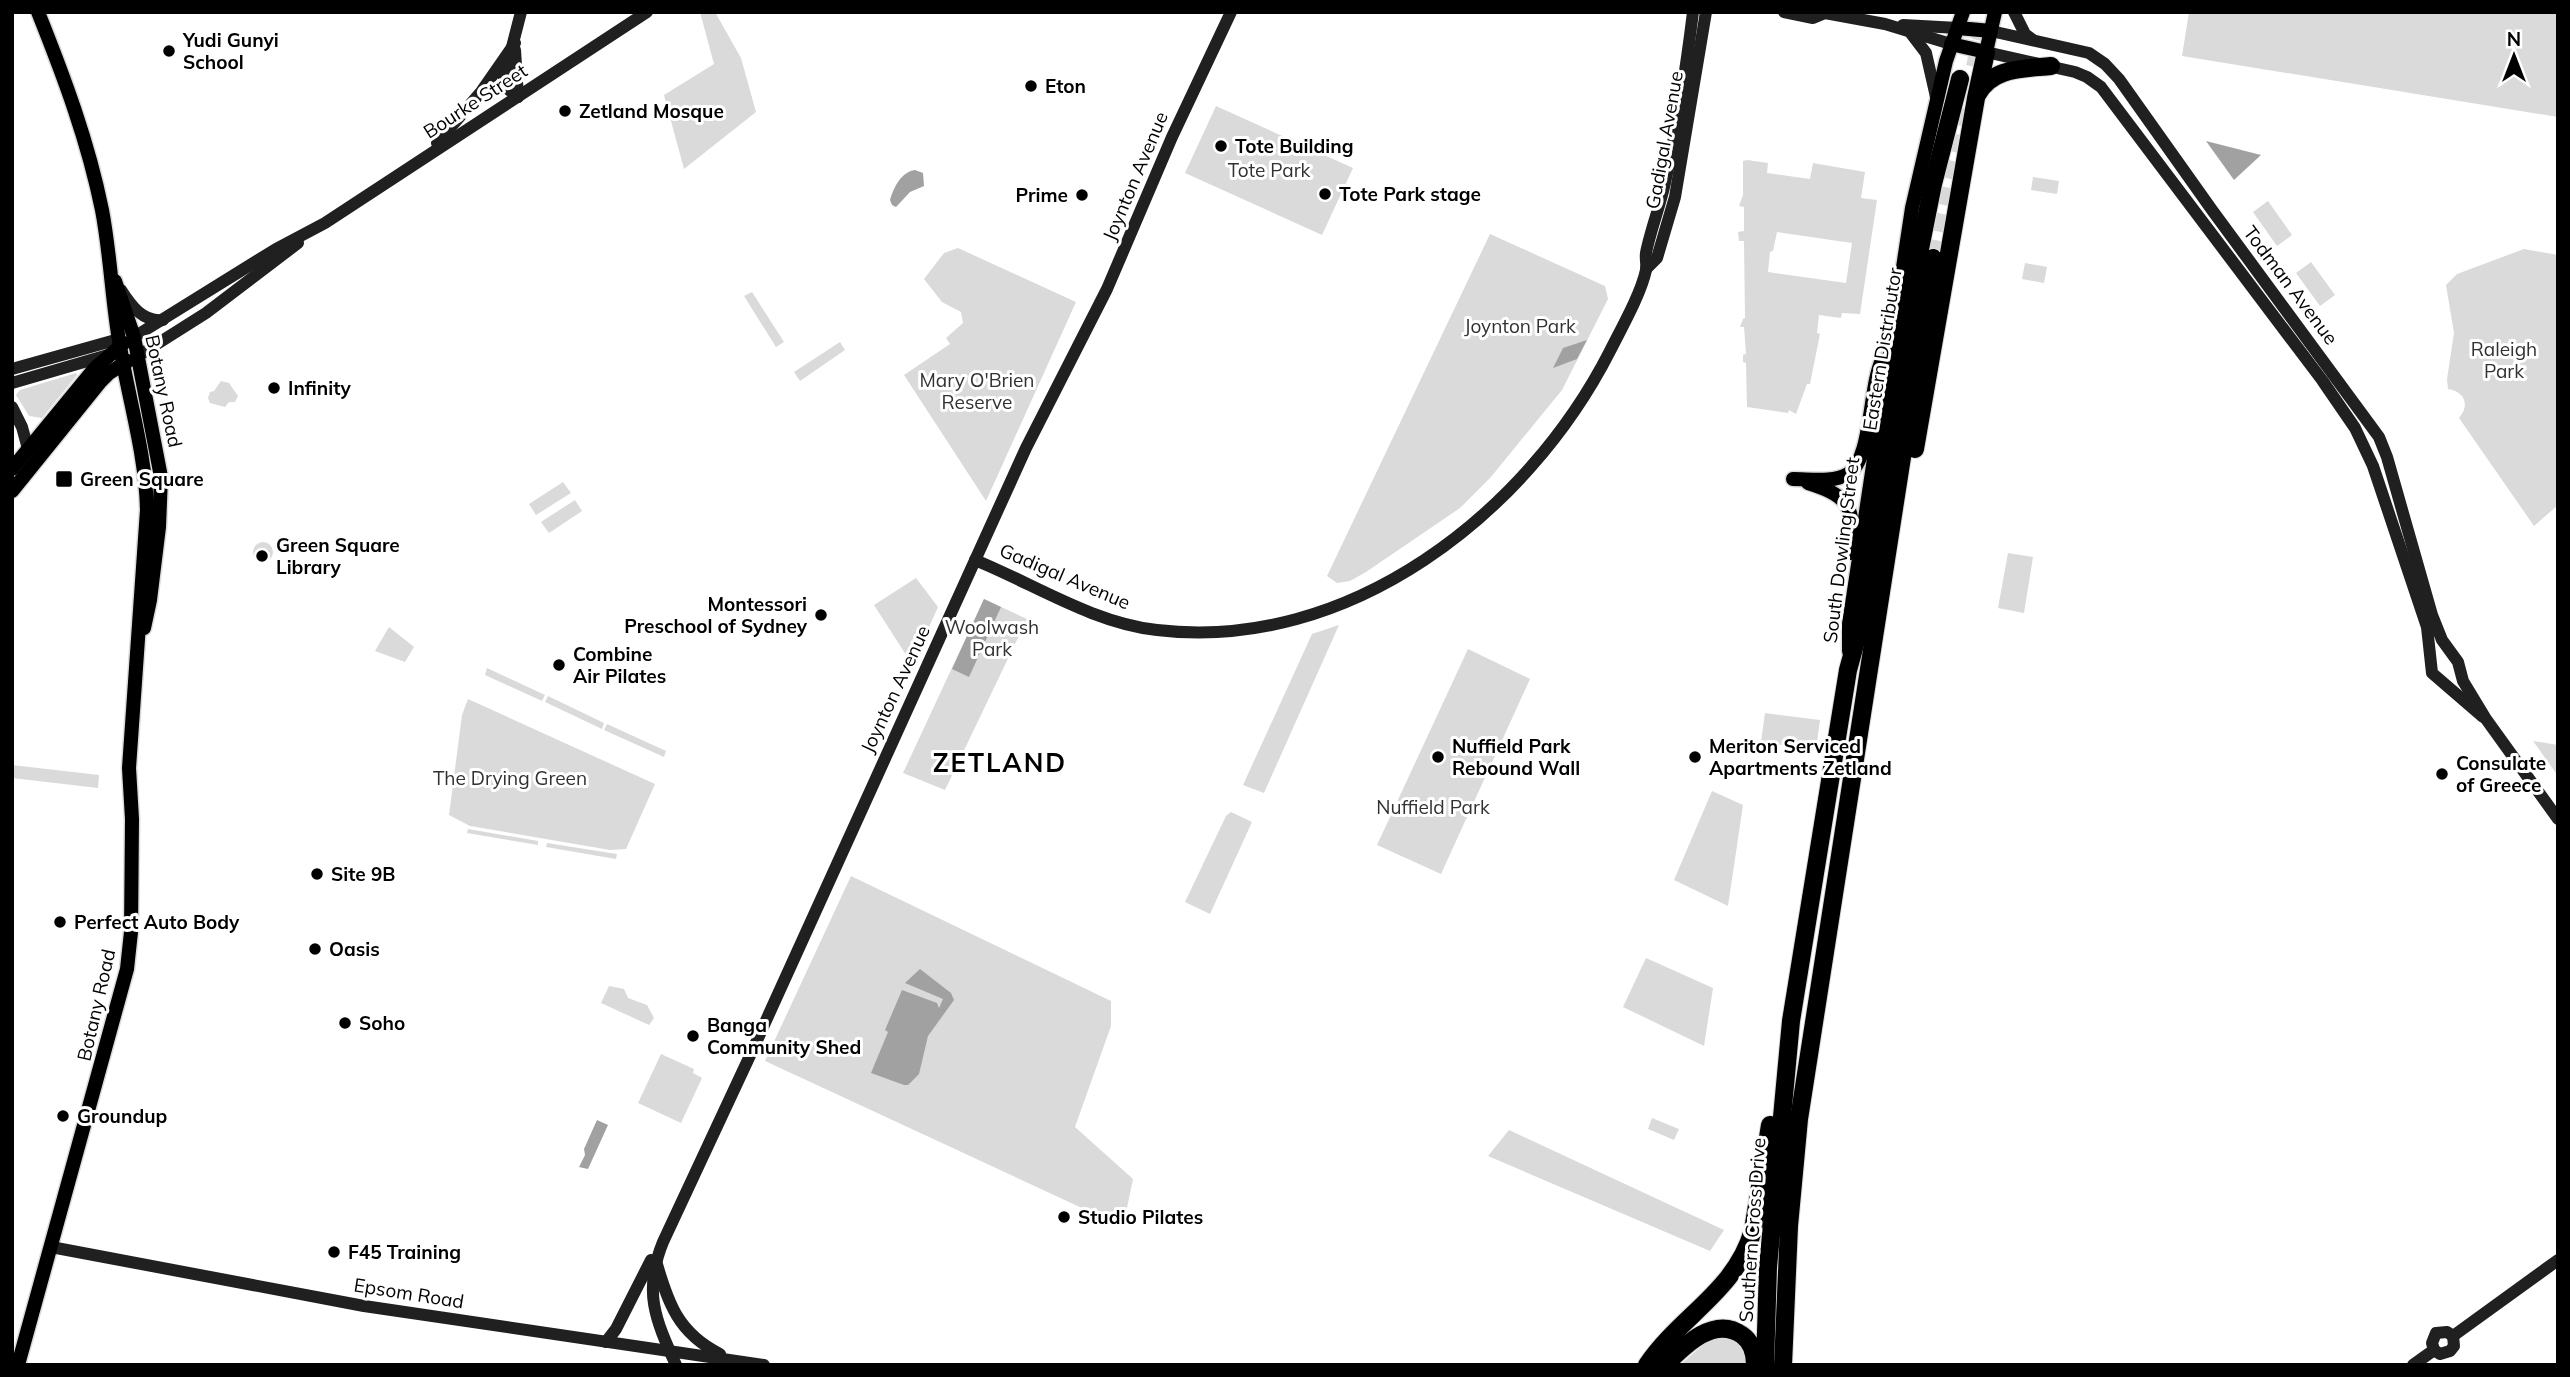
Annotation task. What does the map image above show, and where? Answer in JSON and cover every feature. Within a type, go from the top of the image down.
[{"type":"highway","points":[[1857,754],[1874,687],[1932,343],[1986,52]]},
{"type":"highway","points":[[1976,98],[1985,85],[2006,71],[2051,66]]},
{"type":"highway","name":"Eastern Distributor","points":[[1848,670],[1862,618],[1920,249],[1960,79]]},
{"type":"highway","name":"Eastern Distributor","points":[[1857,754],[1933,258]]},
{"type":"highway","name":"South Dowling Street","points":[[1782,1099],[1791,1021],[1848,670]]},
{"type":"highway","name":"Southern Cross Drive","points":[[1783,1365],[1788,1226],[1799,1119],[1857,754]]},
{"type":"highway","points":[[1647,1365],[1678,1328],[1726,1284],[1749,1245],[1806,937]]},
{"type":"highway","name":"Southern Cross Drive","points":[[1765,1365],[1769,1267],[1782,1099]]},
{"type":"highway","points":[[1664,1365],[1695,1338],[1708,1330],[1720,1328],[1741,1333],[1748,1340],[1755,1354],[1755,1365]]},
{"type":"main road","name":"Botany Road","points":[[18,1365],[127,969],[131,932],[132,819],[129,768],[147,518],[147,493],[118,352],[112,274],[102,208],[79,117],[38,12]]},
{"type":"main road","name":"South Dowling Street","points":[[1848,670],[1849,624],[1912,208],[1936,98],[1963,12]]},
{"type":"main road","points":[[1951,44],[1986,52],[1995,12]]},
{"type":"main road","points":[[1958,28],[1991,32]]},
{"type":"main road","name":"Botany Road","points":[[112,274],[124,301],[134,337],[159,461],[162,493],[150,600],[139,643]]},
{"type":"main road","points":[[16,470],[28,463],[28,449],[134,337]]},
{"type":"main road","points":[[1849,624],[1853,536],[1850,511],[1834,492],[1793,479],[1836,478],[1849,474],[1856,467],[1862,453],[1875,378],[1890,346]]},
{"type":"main road","points":[[118,352],[138,356]]},
{"type":"main road","points":[[12,491],[16,470],[100,382],[118,352]]},
{"type":"street","points":[[518,97],[514,43],[521,12]]},
{"type":"street","name":"Bourke Street","points":[[134,337],[276,249],[325,222],[647,12]]},
{"type":"street","name":"Joynton Avenue","points":[[676,1365],[662,1335],[653,1306],[651,1285],[663,1242],[1026,449],[1104,296],[1172,136],[1231,12]]},
{"type":"street","name":"Gadigal Avenue","points":[[975,560],[1075,606],[1129,625],[1203,634],[1243,630],[1324,611],[1368,591],[1439,551],[1496,503],[1539,456],[1581,402],[1620,332],[1646,269],[1646,254],[1659,213],[1693,12]]},
{"type":"street","name":"Gadigal Avenue","points":[[1646,269],[1657,258],[1672,208],[1706,12]]},
{"type":"street","points":[[1784,12],[1813,18],[1824,13],[1885,24],[1951,44]]},
{"type":"street","points":[[2014,12],[2023,30],[2033,40]]},
{"type":"street","points":[[1885,24],[1958,28]]},
{"type":"street","points":[[1909,31],[1920,42],[1927,56],[1936,98]]},
{"type":"street","name":"Todman Avenue","points":[[1991,32],[2089,53],[2113,72],[2219,221],[2373,428],[2387,457],[2432,615],[2442,640],[2457,662],[2463,681],[2486,719],[2558,819]]},
{"type":"street","points":[[422,159],[481,92],[514,43]]},
{"type":"street","name":"Todman Avenue","points":[[1986,52],[2087,76],[2101,87],[2334,397],[2361,439],[2377,480],[2427,627],[2432,668]]},
{"type":"street","name":"Bourke Street","points":[[138,356],[206,313],[325,222]]},
{"type":"street","points":[[112,274],[138,312],[151,320],[164,320]]},
{"type":"street","points":[[12,369],[118,352]]},
{"type":"street","points":[[12,383],[118,352]]},
{"type":"street","points":[[2334,397],[2345,404],[2359,422],[2373,428],[2370,440],[2377,462],[2377,480]]},
{"type":"street","points":[[12,407],[28,449]]},
{"type":"street","points":[[12,453],[16,470]]},
{"type":"street","points":[[2445,655],[2457,662],[2459,672],[2454,680],[2444,682],[2435,677],[2432,668],[2435,659],[2445,655]]},
{"type":"street","name":"Todman Avenue","points":[[2444,682],[2486,719]]},
{"type":"street","points":[[606,1342],[663,1242]]},
{"type":"street","name":"Epsom Road","points":[[51,1247],[364,1306],[670,1350],[725,1362],[764,1365]]},
{"type":"street","points":[[656,1260],[669,1304],[679,1320],[725,1362]]},
{"type":"street","points":[[2413,1365],[2434,1350],[2432,1343],[2436,1333],[2443,1331],[2453,1336],[2558,1260]]},
{"type":"green space","points":[[700,12],[715,12],[741,58],[756,112],[684,169],[664,95],[714,64]]},
{"type":"green space","points":[[2189,12],[2558,12],[2558,117],[2182,56]]},
{"type":"green space","name":"Tote Park","points":[[1216,106],[1353,168],[1322,235],[1185,173]]},
{"type":"green space","points":[[1743,161],[1768,163],[1767,173],[1810,179],[1813,163],[1865,172],[1861,198],[1877,200],[1860,314],[1842,313],[1841,318],[1819,315],[1817,333],[1820,334],[1810,384],[1807,384],[1796,414],[1789,410],[1788,413],[1747,407],[1746,363],[1743,362],[1743,355],[1746,354],[1744,327],[1740,327],[1745,318],[1744,241],[1739,241],[1738,232],[1744,231],[1744,207],[1739,206],[1743,195]],"holes":[[[1777,232],[1852,243],[1846,283],[1768,272],[1770,252],[1773,251]]]},
{"type":"green space","points":[[2033,177],[2059,181],[2057,194],[2031,190]]},
{"type":"green space","points":[[2268,201],[2292,235],[2277,246],[2253,212]]},
{"type":"green space","name":"Joynton Park","points":[[1490,234],[1605,286],[1608,299],[1562,390],[1491,477],[1460,508],[1366,572],[1350,581],[1337,583],[1327,576]]},
{"type":"green space","name":"Mary O'Brien Reserve","points":[[958,248],[1076,302],[986,501],[904,375],[950,344],[946,338],[963,323],[961,312],[942,302],[924,279],[944,253]]},
{"type":"green space","name":"Raleigh Park","points":[[2524,249],[2558,255],[2558,505],[2534,526],[2459,418],[2464,409],[2464,400],[2454,390],[2448,389],[2447,379],[2454,333],[2446,285],[2457,274]]},
{"type":"green space","points":[[2311,262],[2335,295],[2320,306],[2296,273]]},
{"type":"green space","points":[[2025,263],[2047,267],[2044,283],[2022,279]]},
{"type":"green space","points":[[752,292],[784,342],[776,347],[744,296]]},
{"type":"green space","points":[[840,342],[845,350],[800,381],[794,372]]},
{"type":"green space","points":[[76,373],[42,418],[29,416],[16,395],[20,390]]},
{"type":"green space","points":[[221,381],[229,383],[238,396],[235,402],[229,402],[225,407],[210,403],[208,398]]},
{"type":"green space","points":[[563,482],[571,493],[536,515],[529,504]]},
{"type":"green space","points":[[575,500],[582,511],[549,533],[541,522]]},
{"type":"green space","points":[[263,542],[270,545],[273,552],[270,559],[263,562],[256,559],[253,552],[256,545]]},
{"type":"green space","points":[[2008,553],[2033,557],[2024,613],[1998,608]]},
{"type":"green space","points":[[916,578],[938,607],[921,645],[912,657],[908,658],[874,605]]},
{"type":"green space","name":"Woolwash Park","points":[[984,599],[1027,619],[945,790],[903,773]]},
{"type":"green space","points":[[1339,625],[1264,793],[1243,785],[1312,634]]},
{"type":"green space","points":[[389,627],[414,647],[405,662],[375,651]]},
{"type":"green space","name":"Nuffield Park","points":[[1468,649],[1530,679],[1441,874],[1377,845]]},
{"type":"green space","points":[[487,668],[545,695],[542,701],[485,675]]},
{"type":"green space","points":[[548,696],[604,723],[602,729],[545,702]]},
{"type":"green space","name":"The Drying Green","points":[[468,699],[655,784],[626,849],[610,850],[470,826],[449,815],[462,715]]},
{"type":"green space","points":[[1765,713],[1820,720],[1816,750],[1761,742]]},
{"type":"green space","points":[[607,724],[666,751],[664,757],[604,730]]},
{"type":"green space","points":[[2533,741],[2558,745],[2558,776]]},
{"type":"green space","points":[[12,765],[99,775],[98,788],[12,778]]},
{"type":"green space","points":[[1712,791],[1743,805],[1728,906],[1674,880]]},
{"type":"green space","points":[[1231,812],[1252,822],[1210,914],[1185,902],[1226,816]]},
{"type":"green space","points":[[468,829],[538,841],[538,845],[467,833]]},
{"type":"green space","points":[[547,843],[617,854],[616,859],[546,847]]},
{"type":"green space","points":[[851,876],[1111,1001],[1111,1026],[1075,1127],[1133,1179],[1123,1227],[765,1061]]},
{"type":"green space","points":[[1646,958],[1713,988],[1704,1046],[1623,1007]]},
{"type":"green space","points":[[609,986],[624,989],[628,998],[647,1005],[654,1018],[649,1025],[601,1003]]},
{"type":"green space","points":[[661,1054],[694,1069],[693,1073],[702,1078],[681,1123],[638,1103]]},
{"type":"green space","points":[[1652,1118],[1679,1129],[1674,1140],[1648,1129]]},
{"type":"green space","points":[[1509,1130],[1724,1230],[1710,1251],[1488,1156]]},
{"type":"green space","points":[[1725,1335],[1743,1343],[1752,1365],[1680,1365],[1712,1337]]},
{"type":"shaded area","points":[[2206,141],[2261,155],[2234,180]]},
{"type":"shaded area","points":[[915,170],[923,173],[924,186],[910,192],[896,207],[892,205],[890,200],[899,181]]},
{"type":"shaded area","points":[[1587,340],[1577,359],[1553,368],[1563,348]]},
{"type":"shaded area","points":[[984,599],[1001,607],[969,677],[952,669]]},
{"type":"shaded area","points":[[920,969],[951,993],[954,1000],[928,1036],[919,1074],[908,1085],[904,1085],[871,1073],[902,990],[937,1003],[939,1008],[943,999],[905,983]]},
{"type":"shaded area","points":[[597,1120],[608,1125],[588,1169],[579,1167],[585,1155],[584,1149]]},
{"type":"tunnel","points":[[1975,67],[1987,12]]},
{"type":"tunnel","points":[[1933,258],[1968,98]]},
{"type":"place","name":"Yudi Gunyi School","points":[[169,51]]},
{"type":"place","name":"Eton","points":[[1031,86]]},
{"type":"place","name":"Zetland Mosque","points":[[565,111]]},
{"type":"place","name":"Tote Building","points":[[1221,146]]},
{"type":"place","name":"Tote Park stage","points":[[1325,194]]},
{"type":"place","name":"Prime","points":[[1082,195]]},
{"type":"place","name":"Infinity","points":[[274,388]]},
{"type":"place","name":"Green Square","points":[[64,479]]},
{"type":"place","name":"Green Square Library","points":[[262,556]]},
{"type":"place","name":"Montessori Preschool of Sydney","points":[[821,615]]},
{"type":"place","name":"Combine Air Pilates","points":[[559,665]]},
{"type":"place","name":"Nuffield Park Rebound Wall","points":[[1438,757]]},
{"type":"place","name":"Meriton Serviced Apartments Zetland","points":[[1695,757]]},
{"type":"place","name":"Consulate of Greece","points":[[2442,774]]},
{"type":"place","name":"Site 9B","points":[[317,874]]},
{"type":"place","name":"Perfect Auto Body","points":[[60,922]]},
{"type":"place","name":"Oasis","points":[[315,949]]},
{"type":"place","name":"Soho","points":[[345,1023]]},
{"type":"place","name":"Banga Community Shed","points":[[693,1036]]},
{"type":"place","name":"Groundup","points":[[63,1116]]},
{"type":"place","name":"Studio Pilates","points":[[1064,1217]]},
{"type":"place","name":"F45 Training","points":[[334,1252]]},
{"type":"district","name":"ZETLAND","points":[[1000,763]]}]
